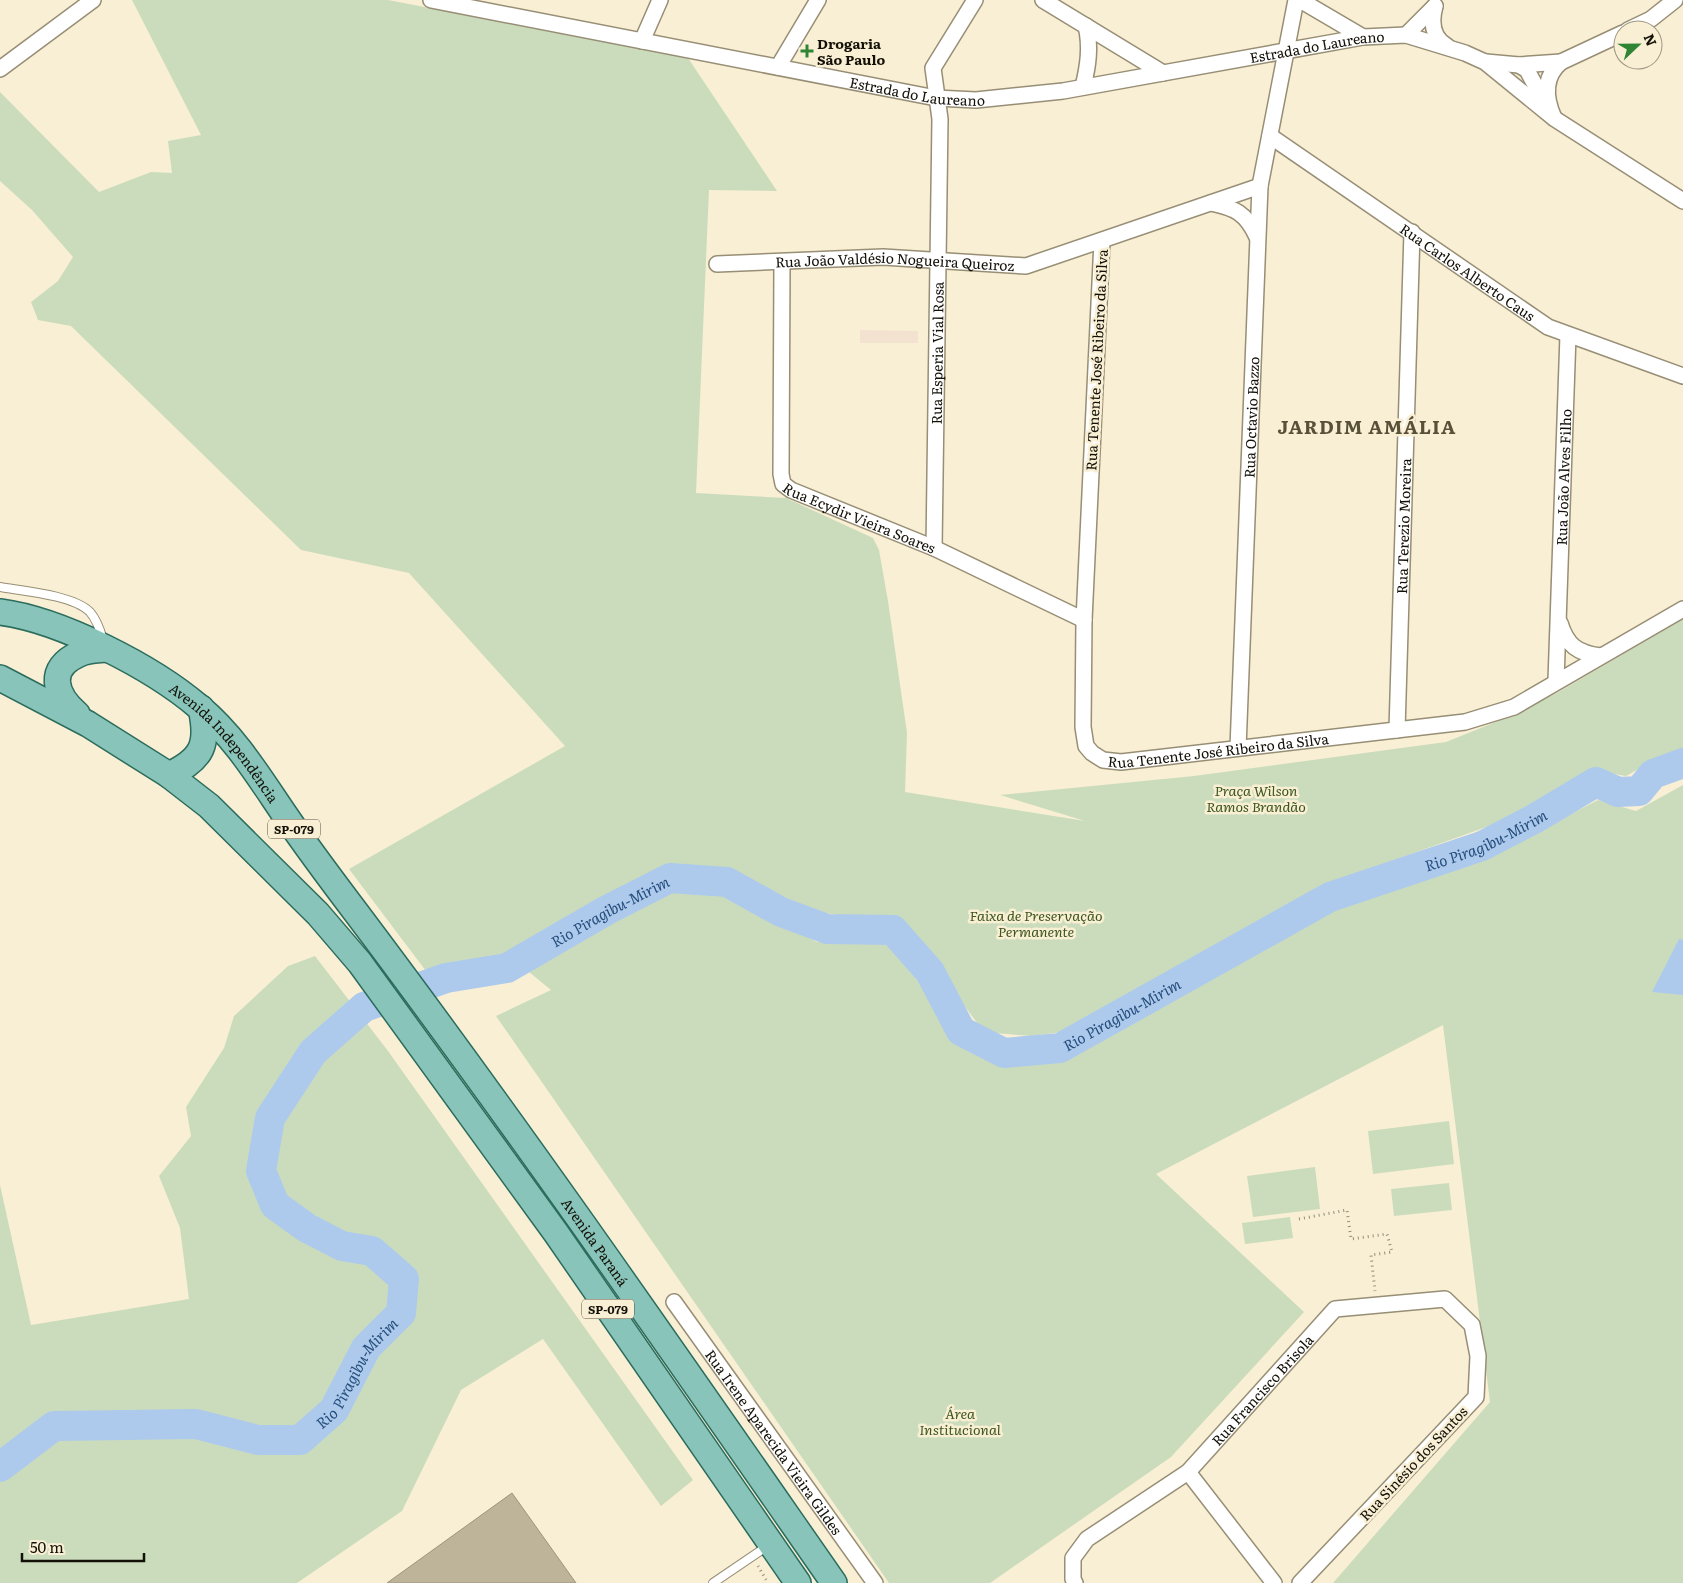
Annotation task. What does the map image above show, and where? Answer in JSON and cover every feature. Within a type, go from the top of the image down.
[{"type":"main road","name":"Avenida Independência","points":[[0,612],[25,617],[88,640],[145,670],[201,708],[255,769],[314,857],[386,952]]},
{"type":"main road","points":[[88,724],[65,704],[58,691],[57,675],[67,660],[81,653],[106,649]]},
{"type":"main road","name":"SP-079","points":[[0,678],[88,724],[169,775]]},
{"type":"main road","points":[[169,775],[191,762],[201,749],[206,730],[201,708]]},
{"type":"main road","name":"Avenida Paraná","points":[[169,775],[209,806],[318,914],[360,963],[556,1233],[798,1583]]},
{"type":"main road","name":"Avenida Paraná","points":[[386,952],[452,1042],[834,1583]]},
{"type":"street","points":[[0,69],[93,0]]},
{"type":"street","name":"Estrada do Laureano","points":[[432,0],[936,98],[976,100],[1083,87],[1362,37],[1406,35],[1451,48],[1485,62]]},
{"type":"street","points":[[642,41],[660,0]]},
{"type":"street","points":[[778,67],[818,0]]},
{"type":"street","name":"Rua Esperia Vial Rosa","points":[[934,548],[940,119],[936,98],[934,68],[974,0]]},
{"type":"street","points":[[1043,0],[1163,73]]},
{"type":"street","name":"Rua Octavio Bazzo","points":[[1238,748],[1260,186],[1296,0]]},
{"type":"street","points":[[1300,0],[1362,37]]},
{"type":"street","points":[[1649,20],[1675,0]]},
{"type":"street","points":[[1406,35],[1438,3]]},
{"type":"street","points":[[1438,3],[1431,19],[1435,32],[1442,43],[1451,48]]},
{"type":"street","points":[[1083,87],[1089,65],[1089,39],[1086,26]]},
{"type":"street","points":[[1555,119],[1547,98],[1548,82],[1553,69],[1561,62],[1613,37]]},
{"type":"street","points":[[1252,58],[1264,62],[1272,72],[1278,88]]},
{"type":"street","points":[[1485,62],[1519,64],[1561,62]]},
{"type":"street","points":[[1485,62],[1555,119],[1683,201]]},
{"type":"street","points":[[1519,64],[1534,81],[1555,119]]},
{"type":"street","name":"Rua Carlos Alberto Caus","points":[[1270,136],[1548,327],[1683,376]]},
{"type":"street","name":"Rua João Valdésio Nogueira Queiroz","points":[[718,264],[782,263],[883,257],[1026,266],[1260,186]]},
{"type":"street","points":[[1211,203],[1227,207],[1244,216],[1251,223],[1258,238]]},
{"type":"street","name":"Rua Terezio Moreira","points":[[1396,730],[1412,232]]},
{"type":"street","name":"Rua Tenente José Ribeiro da Silva","points":[[1102,241],[1084,620],[1082,727],[1086,746],[1092,753],[1103,760],[1121,762],[1466,722],[1514,706],[1683,609]]},
{"type":"street","name":"Rua Ecydir Vieira Soares","points":[[782,263],[782,484],[791,490],[934,548],[1084,620]]},
{"type":"street","name":"Rua João Alves Filho","points":[[1556,681],[1568,335]]},
{"type":"street","name":"Rua João Alves Filho","points":[[1558,619],[1570,644],[1583,654],[1600,656]]},
{"type":"street","name":"Rua Francisco Brisola","points":[[1075,1583],[1073,1579],[1073,1558],[1087,1539],[1188,1472],[1336,1309],[1445,1299],[1472,1325]]},
{"type":"street","name":"Rua Irene Aparecida Vieira Gildes","points":[[674,1302],[875,1583]]},
{"type":"street","name":"Rua Sinésio dos Santos","points":[[1300,1583],[1476,1397],[1478,1356],[1472,1325]]},
{"type":"street","points":[[1188,1472],[1274,1583]]},
{"type":"lane","points":[[0,587],[55,597],[89,611],[99,625],[106,649]]},
{"type":"lane","points":[[713,1583],[770,1544]]},
{"type":"path","points":[[1299,1219],[1347,1210],[1351,1239],[1387,1234],[1392,1252],[1371,1255],[1376,1304]]},
{"type":"shaded area","points":[[860,330],[918,331],[918,343],[860,343]]},
{"type":"green space","points":[[132,0],[388,0],[688,58],[777,191],[709,190],[696,493],[786,498],[873,538],[879,550],[888,601],[907,733],[905,792],[1085,821],[1000,795],[1194,776],[1446,742],[1498,721],[1557,693],[1683,619],[1683,756],[1649,763],[1626,776],[1596,771],[1514,817],[1336,881],[1114,1003],[1069,1031],[1031,1036],[984,1032],[903,924],[810,911],[726,874],[673,864],[624,888],[504,956],[429,975],[349,869],[565,746],[409,573],[301,550],[71,326],[38,320],[31,302],[58,281],[73,257],[32,210],[0,181],[0,92],[99,192],[151,172],[172,173],[168,141],[201,135]]},
{"type":"green space","name":"Área Institucional","points":[[1683,785],[1683,1583],[1333,1583],[1490,1402],[1443,1025],[1156,1174],[1304,1312],[1171,1457],[990,1583],[889,1583],[496,1016],[551,990],[523,967],[617,915],[676,889],[724,893],[817,942],[886,940],[920,984],[950,1038],[995,1063],[1042,1062],[1077,1053],[1337,908],[1506,848],[1598,800],[1636,811]]},
{"type":"green space","points":[[315,956],[388,1051],[693,1480],[661,1506],[543,1339],[461,1390],[402,1511],[297,1583],[0,1583],[0,1185],[31,1325],[189,1299],[180,1228],[159,1176],[191,1136],[186,1107],[224,1048],[234,1016],[288,966]]},
{"type":"green space","points":[[1449,1121],[1454,1164],[1373,1174],[1368,1131]]},
{"type":"green space","points":[[1315,1167],[1320,1209],[1253,1217],[1247,1176]]},
{"type":"green space","points":[[1449,1183],[1452,1210],[1394,1216],[1391,1189]]},
{"type":"green space","points":[[1290,1217],[1293,1238],[1245,1244],[1242,1223]]},
{"type":"water","points":[[1679,939],[1683,940],[1683,995],[1652,992]]},
{"type":"building","points":[[512,1493],[576,1583],[387,1583]]},
{"type":"waterway","name":"Rio Piragibu-Mirim","points":[[0,1467],[54,1426],[196,1424],[258,1440],[300,1440],[334,1410],[366,1348],[401,1313],[404,1279],[372,1251],[342,1246],[307,1228],[275,1205],[261,1171],[270,1118],[313,1052],[364,1007],[446,978],[507,968],[607,910],[670,878],[727,882],[781,912],[827,929],[893,930],[930,972],[961,1031],[1004,1053],[1060,1048],[1330,897],[1482,846],[1534,819],[1596,782],[1618,792],[1639,791],[1653,774],[1683,763]]},
{"type":"place","name":"Drogaria São Paulo","points":[[807,51]]},
{"type":"district","name":"JARDIM AMÁLIA","points":[[1367,426]]},
{"type":"park label","name":"Praça Wilson Ramos Brandão","points":[[1256,798]]},
{"type":"park label","name":"Faixa de Preservação Permanente","points":[[1036,924]]}]
